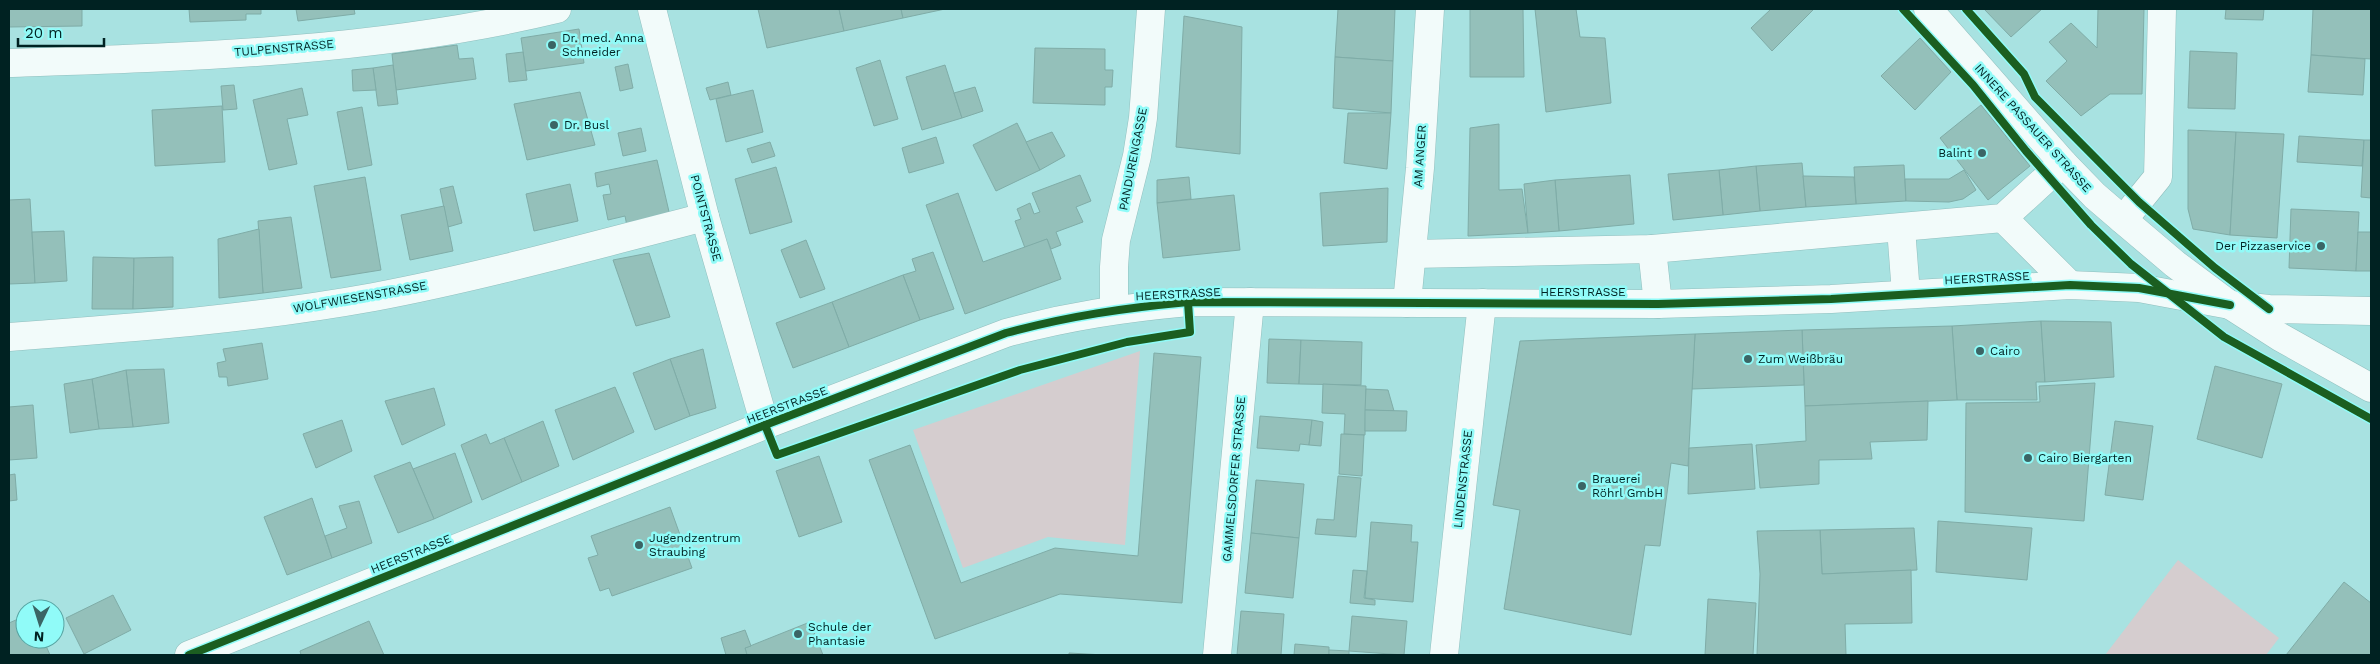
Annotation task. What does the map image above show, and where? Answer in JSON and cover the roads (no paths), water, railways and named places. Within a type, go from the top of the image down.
[{"type":"street","name":"TULPENSTRASSE","points":[[9,63],[161,58],[290,49],[468,27],[557,9]]},
{"type":"street","name":"POINTSTRASSE","points":[[652,9],[706,218],[765,425]]},
{"type":"street","name":"PANDURENGASSE","points":[[1114,309],[1116,240],[1137,156],[1143,118],[1151,9]]},
{"type":"street","name":"AM ANGER","points":[[1406,303],[1412,254],[1430,9]]},
{"type":"street","name":"INNERE PASSAUER STRASSE","points":[[1928,9],[2063,163],[2095,196],[2123,220],[2175,264],[2230,305],[2280,337],[2371,388]]},
{"type":"street","points":[[2123,220],[2158,177],[2162,9]]},
{"type":"street","points":[[1412,254],[1652,249],[2003,218],[2063,163]]},
{"type":"street","name":"WOLFWIESENSTRASSE","points":[[9,337],[167,325],[373,297],[451,281],[706,218]]},
{"type":"street","points":[[2003,218],[2070,285]]},
{"type":"street","points":[[1901,228],[1906,294]]},
{"type":"street","points":[[1652,249],[1658,304]]},
{"type":"street","name":"HEERSTRASSE","points":[[189,655],[765,425],[1006,333],[1042,323],[1114,309],[1188,302],[1658,304],[2070,285],[2139,288],[2230,305],[2269,309],[2371,310]]},
{"type":"street","name":"GAMMELSDORFER STRASSE","points":[[1217,655],[1250,302]]},
{"type":"street","name":"LINDENSTRASSE","points":[[1444,655],[1482,303]]},
{"type":"place","name":"Dr. med. Anna Schneider","points":[[552,45]]},
{"type":"place","name":"Dr. Busl","points":[[554,125]]},
{"type":"place","name":"Balint","points":[[1982,153]]},
{"type":"place","name":"Der Pizzaservice","points":[[2321,246]]},
{"type":"place","name":"Cairo","points":[[1980,351]]},
{"type":"place","name":"Zum Weißbräu","points":[[1748,359]]},
{"type":"place","name":"Cairo Biergarten","points":[[2028,458]]},
{"type":"place","name":"Brauerei Röhrl GmbH","points":[[1582,486]]},
{"type":"place","name":"Jugendzentrum Straubing","points":[[639,545]]},
{"type":"place","name":"Schule der Phantasie","points":[[798,634]]}]
